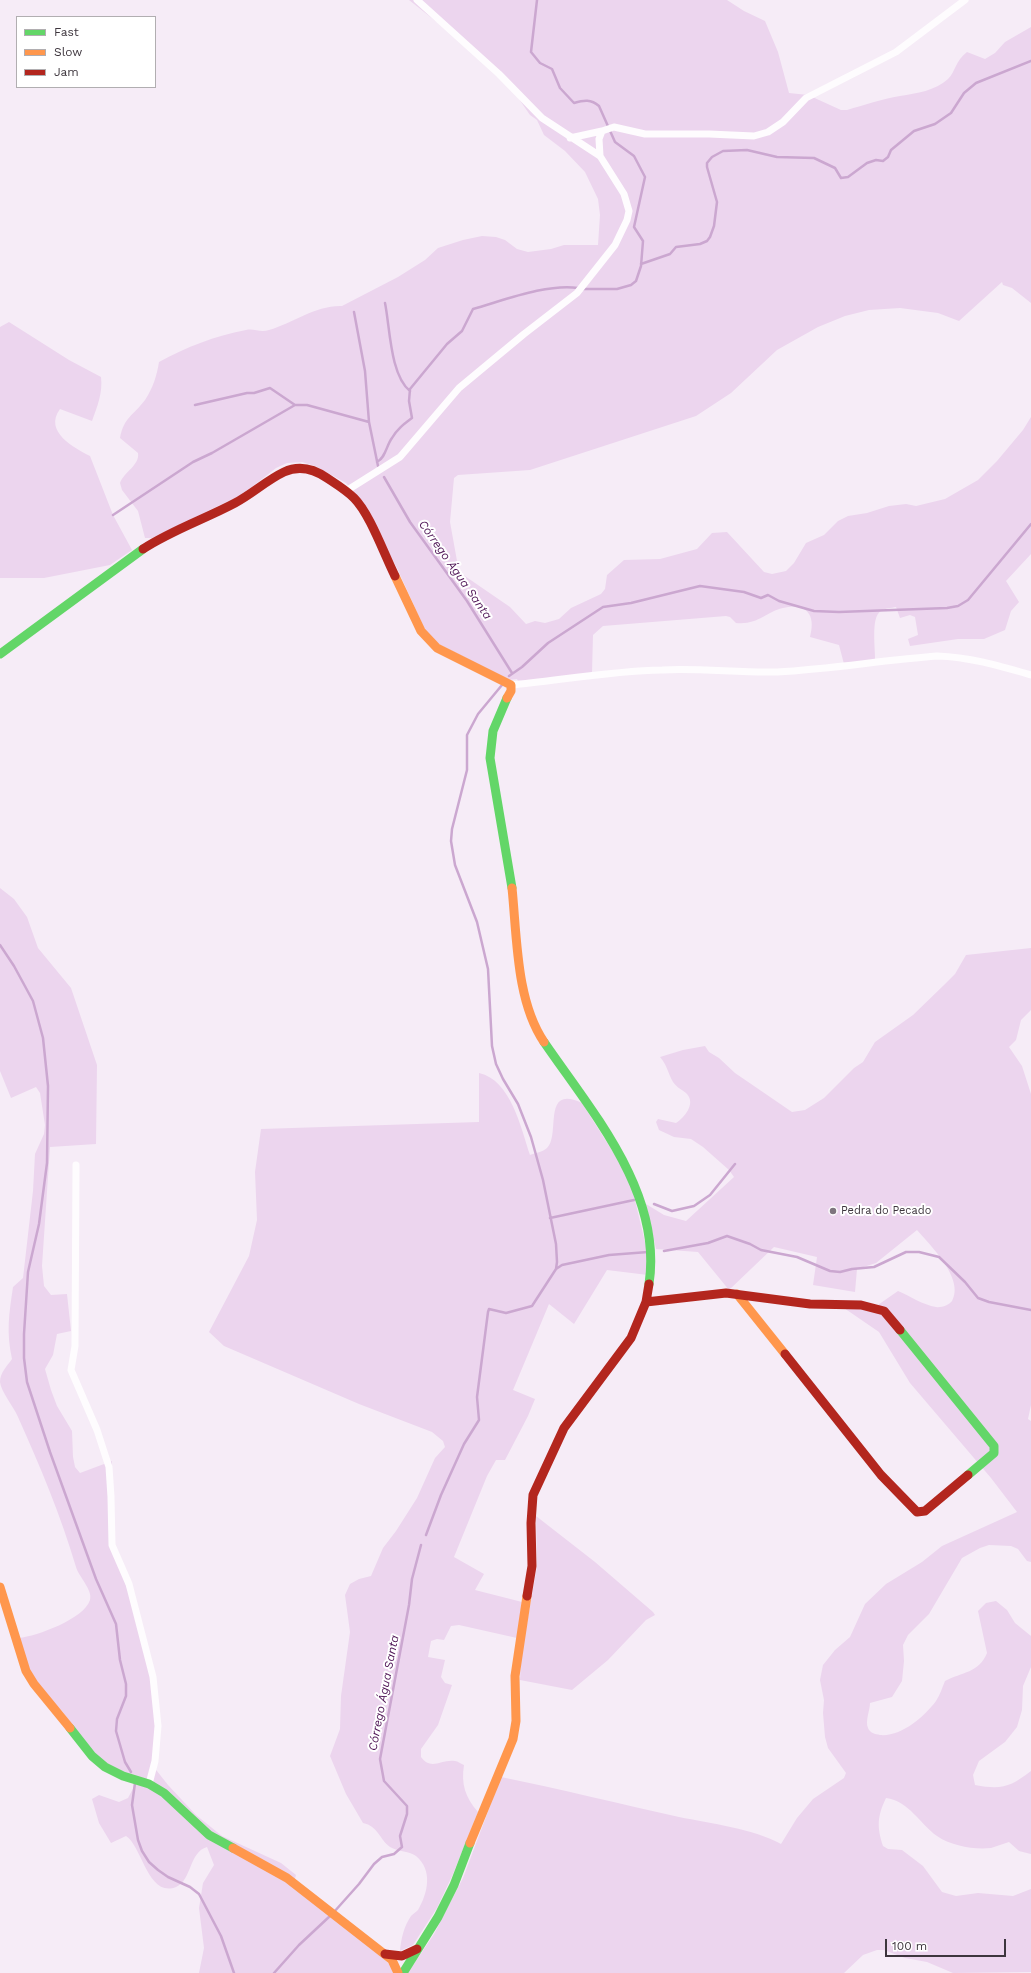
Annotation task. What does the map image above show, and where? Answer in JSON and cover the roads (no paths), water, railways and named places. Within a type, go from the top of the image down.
[{"type":"street","points":[[346,491],[400,457],[464,384],[524,334],[577,294],[584,283],[615,245],[627,220],[629,211],[624,194],[600,156],[570,138],[542,118],[499,74],[416,0]]},
{"type":"street","points":[[570,138],[608,129],[660,135],[709,134],[754,136],[768,132],[783,122],[806,98],[896,52],[965,0]]},
{"type":"street","points":[[600,156],[599,139],[608,129]]},
{"type":"street","points":[[0,654],[121,564],[161,537],[236,503],[284,472],[295,469],[314,470],[346,491],[355,499],[367,518],[407,603],[426,637],[444,652],[511,686],[588,675],[633,671],[695,669],[776,672],[834,668],[937,656],[951,656],[986,662],[1031,675]]},
{"type":"street","points":[[403,1973],[441,1912],[454,1885],[491,1790],[513,1739],[516,1721],[515,1676],[518,1647],[532,1566],[533,1494],[564,1428],[577,1408],[626,1346],[646,1302],[651,1279],[652,1255],[639,1197],[629,1172],[617,1149],[540,1037],[529,1015],[521,987],[511,873],[490,758],[490,741],[494,724],[511,692],[511,686]]},
{"type":"street","points":[[76,1165],[75,1343],[71,1370],[106,1454],[111,1498],[111,1541],[129,1584],[151,1669],[157,1707],[158,1726],[155,1760],[149,1784]]},
{"type":"street","points":[[646,1302],[717,1293],[737,1294],[820,1305],[869,1305],[884,1311],[994,1446],[994,1453],[925,1511],[917,1512],[907,1504],[883,1476],[796,1370],[737,1294]]},
{"type":"street","points":[[0,1587],[26,1671],[34,1684],[92,1756],[105,1767],[123,1776],[149,1784],[171,1798],[209,1835],[279,1872],[385,1954],[394,1962],[398,1973]]},
{"type":"street","points":[[385,1954],[402,1956],[417,1949]]},
{"type":"waterway","name":"Córrego Água Santa","points":[[537,0],[531,52],[540,63],[552,69],[560,88],[574,103],[587,101],[593,102],[599,106],[615,142],[634,156],[645,177],[634,227],[643,241],[641,266],[636,281],[631,285],[617,289],[583,289]]},
{"type":"waterway","points":[[641,264],[670,254],[676,247],[700,244],[707,241],[710,237],[714,226],[717,202],[707,163],[712,157],[723,151],[747,150],[777,157],[814,158],[835,168],[841,178],[848,177],[867,163],[876,160],[883,161],[888,157],[891,150],[914,131],[935,124],[951,113],[964,93],[976,83],[1031,61]]},
{"type":"waterway","name":"Córrego Água Santa","points":[[377,462],[384,454],[396,432],[412,418],[409,401],[410,389],[447,344],[462,331],[473,309],[539,290],[566,287],[578,288]]},
{"type":"waterway","points":[[385,303],[392,350],[398,374],[403,384],[410,391]]},
{"type":"waterway","points":[[354,312],[365,371],[369,422],[378,466]]},
{"type":"waterway","points":[[195,405],[247,393],[254,393],[270,388],[295,405],[307,405],[369,422]]},
{"type":"waterway","points":[[113,515],[193,462],[212,453],[295,405]]},
{"type":"waterway","name":"Córrego Água Santa","points":[[384,477],[410,522],[467,601],[512,673]]},
{"type":"waterway","points":[[509,676],[522,667],[548,643],[603,607],[631,603],[700,586],[744,592],[761,598],[768,595],[779,601],[814,611],[839,612],[947,608],[958,606],[968,600],[1031,524]]},
{"type":"waterway","name":"Córrego Água Santa","points":[[426,1535],[441,1495],[464,1444],[479,1420],[477,1397],[489,1309],[506,1313],[532,1306],[556,1269],[557,1262],[556,1244],[543,1180],[531,1137],[518,1104],[496,1064],[492,1046],[488,969],[477,922],[455,865],[451,841],[452,829],[467,770],[467,735],[478,714],[502,685]]},
{"type":"waterway","points":[[0,945],[14,966],[33,1001],[43,1038],[48,1086],[47,1163],[39,1224],[28,1272],[24,1334],[24,1358],[27,1382],[50,1452],[96,1579],[116,1624],[120,1660],[126,1684],[126,1696],[117,1719],[116,1731],[125,1762],[131,1772]]},
{"type":"waterway","points":[[654,1204],[672,1211],[694,1206],[710,1195],[735,1164]]},
{"type":"waterway","points":[[550,1218],[634,1200]]},
{"type":"waterway","points":[[664,1251],[708,1243],[727,1236],[750,1244],[761,1250],[797,1257],[830,1271],[840,1272],[852,1269],[874,1267],[906,1252],[919,1252],[939,1257],[965,1282],[978,1298],[989,1302],[1031,1310]]},
{"type":"waterway","points":[[556,1269],[562,1265],[609,1255],[648,1252]]},
{"type":"waterway","name":"Córrego Água Santa","points":[[334,1912],[359,1884],[374,1864],[382,1857],[394,1854],[402,1847],[400,1836],[407,1814],[407,1806],[384,1781],[380,1759],[409,1605],[412,1579],[421,1545]]},
{"type":"waterway","points":[[135,1783],[132,1805],[138,1840],[142,1851],[149,1862],[158,1870],[168,1877],[190,1887],[199,1894],[221,1936],[234,1973]]},
{"type":"waterway","name":"Córrego Água Santa","points":[[274,1973],[299,1945],[330,1916]]},
{"type":"place","name":"Pedra do Pecado","points":[[833,1211]]}]
